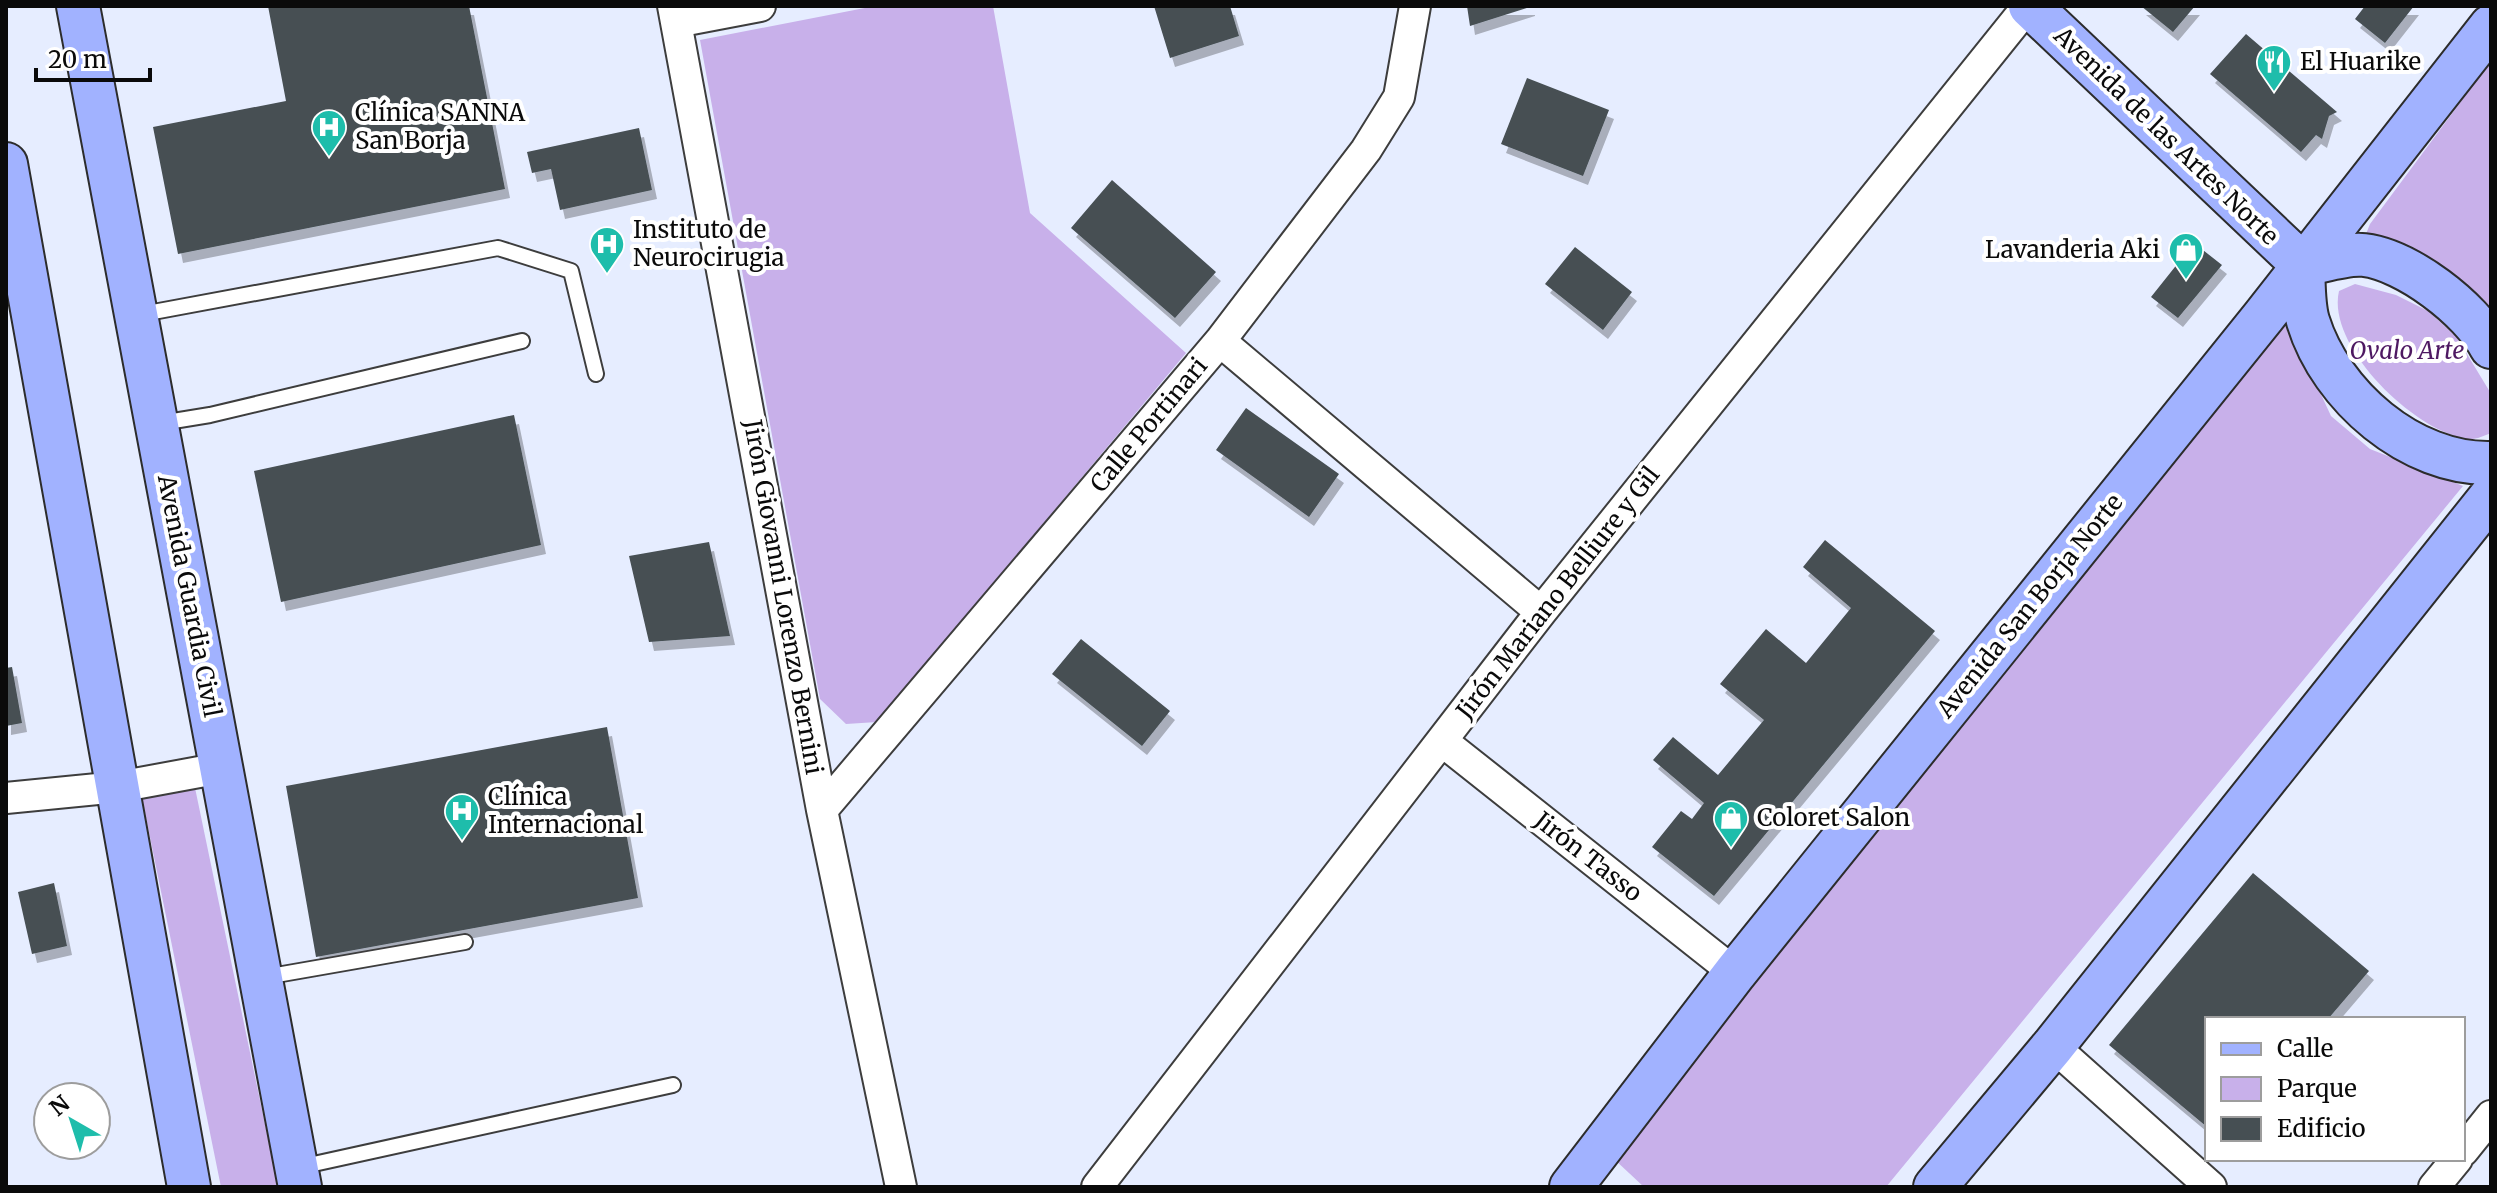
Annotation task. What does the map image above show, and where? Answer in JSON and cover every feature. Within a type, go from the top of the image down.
[{"type":"main road","name":"Avenida Guardia Civil","points":[[78,6],[298,1177]]},
{"type":"main road","name":"Avenida de las Artes Norte","points":[[2029,6],[2303,265]]},
{"type":"main road","name":"Avenida San Borja Norte","points":[[1571,1187],[1735,973],[2491,26]]},
{"type":"main road","points":[[7,170],[189,1187]]},
{"type":"main road","points":[[2491,347],[2460,310],[2425,280],[2390,263],[2362,254],[2303,265],[2308,320],[2340,381],[2367,411],[2397,436],[2429,450],[2466,463],[2491,463]]},
{"type":"main road","points":[[1935,1187],[2053,1046],[2491,496]]},
{"type":"street","points":[[675,14],[760,6]]},
{"type":"street","name":"Calle Portinari","points":[[822,810],[1220,341],[1366,150],[1399,97],[1415,6]]},
{"type":"street","name":"Jirón Mariano Belliure y Gil","points":[[1097,1187],[1541,612],[2029,6]]},
{"type":"street","name":"Jirón Giovanni Lorenzo Bernini","points":[[675,14],[822,810],[901,1187]]},
{"type":"street","points":[[1220,341],[1541,612]]},
{"type":"street","name":"Jirón Tasso","points":[[1442,741],[1735,973]]},
{"type":"street","points":[[6,798],[118,787],[221,768]]},
{"type":"street","points":[[2053,1046],[2211,1187]]},
{"type":"street","points":[[2465,1148],[2491,1116]]},
{"type":"street","points":[[2434,1187],[2455,1161]]},
{"type":"lane","points":[[137,315],[506,248],[571,271],[596,374]]},
{"type":"lane","points":[[156,424],[210,415],[522,341]]},
{"type":"lane","points":[[260,978],[465,942]]},
{"type":"lane","points":[[298,1177],[673,1085]]},
{"type":"green space","points":[[875,6],[993,6],[1030,213],[1186,353],[877,722],[846,724],[820,699],[700,40]]},
{"type":"green space","points":[[2491,61],[2491,316],[2364,239],[2370,224]]},
{"type":"green space","name":"Ovalo Arte","points":[[2355,284],[2396,295],[2428,311],[2456,336],[2490,392],[2491,433],[2471,439],[2447,433],[2400,404],[2379,383],[2346,336],[2339,313],[2339,291]]},
{"type":"green space","points":[[2287,321],[2331,416],[2370,449],[2463,486],[1886,1187],[1644,1187],[1614,1159]]},
{"type":"green space","points":[[194,783],[278,1187],[221,1187],[140,788]]},
{"type":"building","name":"Clínica SANNA San Borja","points":[[268,6],[469,6],[505,189],[178,254],[153,127],[286,101]]},
{"type":"building","points":[[1154,6],[1230,6],[1239,36],[1170,58]]},
{"type":"building","points":[[1467,6],[1530,6],[1530,7],[1470,26]]},
{"type":"building","points":[[2141,6],[2195,6],[2173,32]]},
{"type":"building","points":[[2365,6],[2414,6],[2385,43],[2355,19]]},
{"type":"building","name":"El Huarike","points":[[2246,34],[2337,112],[2329,116],[2322,139],[2316,135],[2301,152],[2210,74]]},
{"type":"building","points":[[1527,78],[1609,110],[1583,176],[1501,144]]},
{"type":"building","points":[[639,128],[652,190],[560,210],[551,169],[532,173],[527,152]]},
{"type":"building","points":[[1112,180],[1216,272],[1175,318],[1071,228]]},
{"type":"building","name":"Lavanderia Aki","points":[[2194,243],[2222,265],[2178,318],[2151,297]]},
{"type":"building","points":[[1575,247],[1632,292],[1603,330],[1545,284]]},
{"type":"building","points":[[1246,408],[1339,474],[1309,517],[1216,450]]},
{"type":"building","points":[[514,415],[541,545],[281,602],[254,471]]},
{"type":"building","points":[[1825,540],[1935,631],[1714,896],[1652,847],[1681,811],[1692,819],[1704,803],[1653,760],[1673,737],[1718,775],[1764,720],[1720,684],[1766,629],[1806,663],[1851,608],[1803,567]]},
{"type":"building","points":[[709,542],[730,636],[649,642],[629,556]]},
{"type":"building","points":[[1081,639],[1170,711],[1142,746],[1052,674]]},
{"type":"building","points":[[12,667],[22,723],[6,726],[6,668]]},
{"type":"building","name":"Clínica Internacional","points":[[607,727],[638,898],[316,957],[286,786]]},
{"type":"building","points":[[2253,873],[2369,971],[2330,1017],[2205,1017],[2205,1125],[2109,1045]]},
{"type":"building","points":[[54,883],[67,946],[32,954],[18,892]]},
{"type":"place","name":"El Huarike","points":[[2274,93]]},
{"type":"place","name":"Clínica SANNA San Borja","points":[[329,158]]},
{"type":"place","name":"Instituto de Neurocirugia","points":[[607,275]]},
{"type":"place","name":"Lavanderia Aki","points":[[2186,281]]},
{"type":"place","name":"Clínica Internacional","points":[[462,842]]},
{"type":"place","name":"Coloret Salon","points":[[1731,849]]}]
